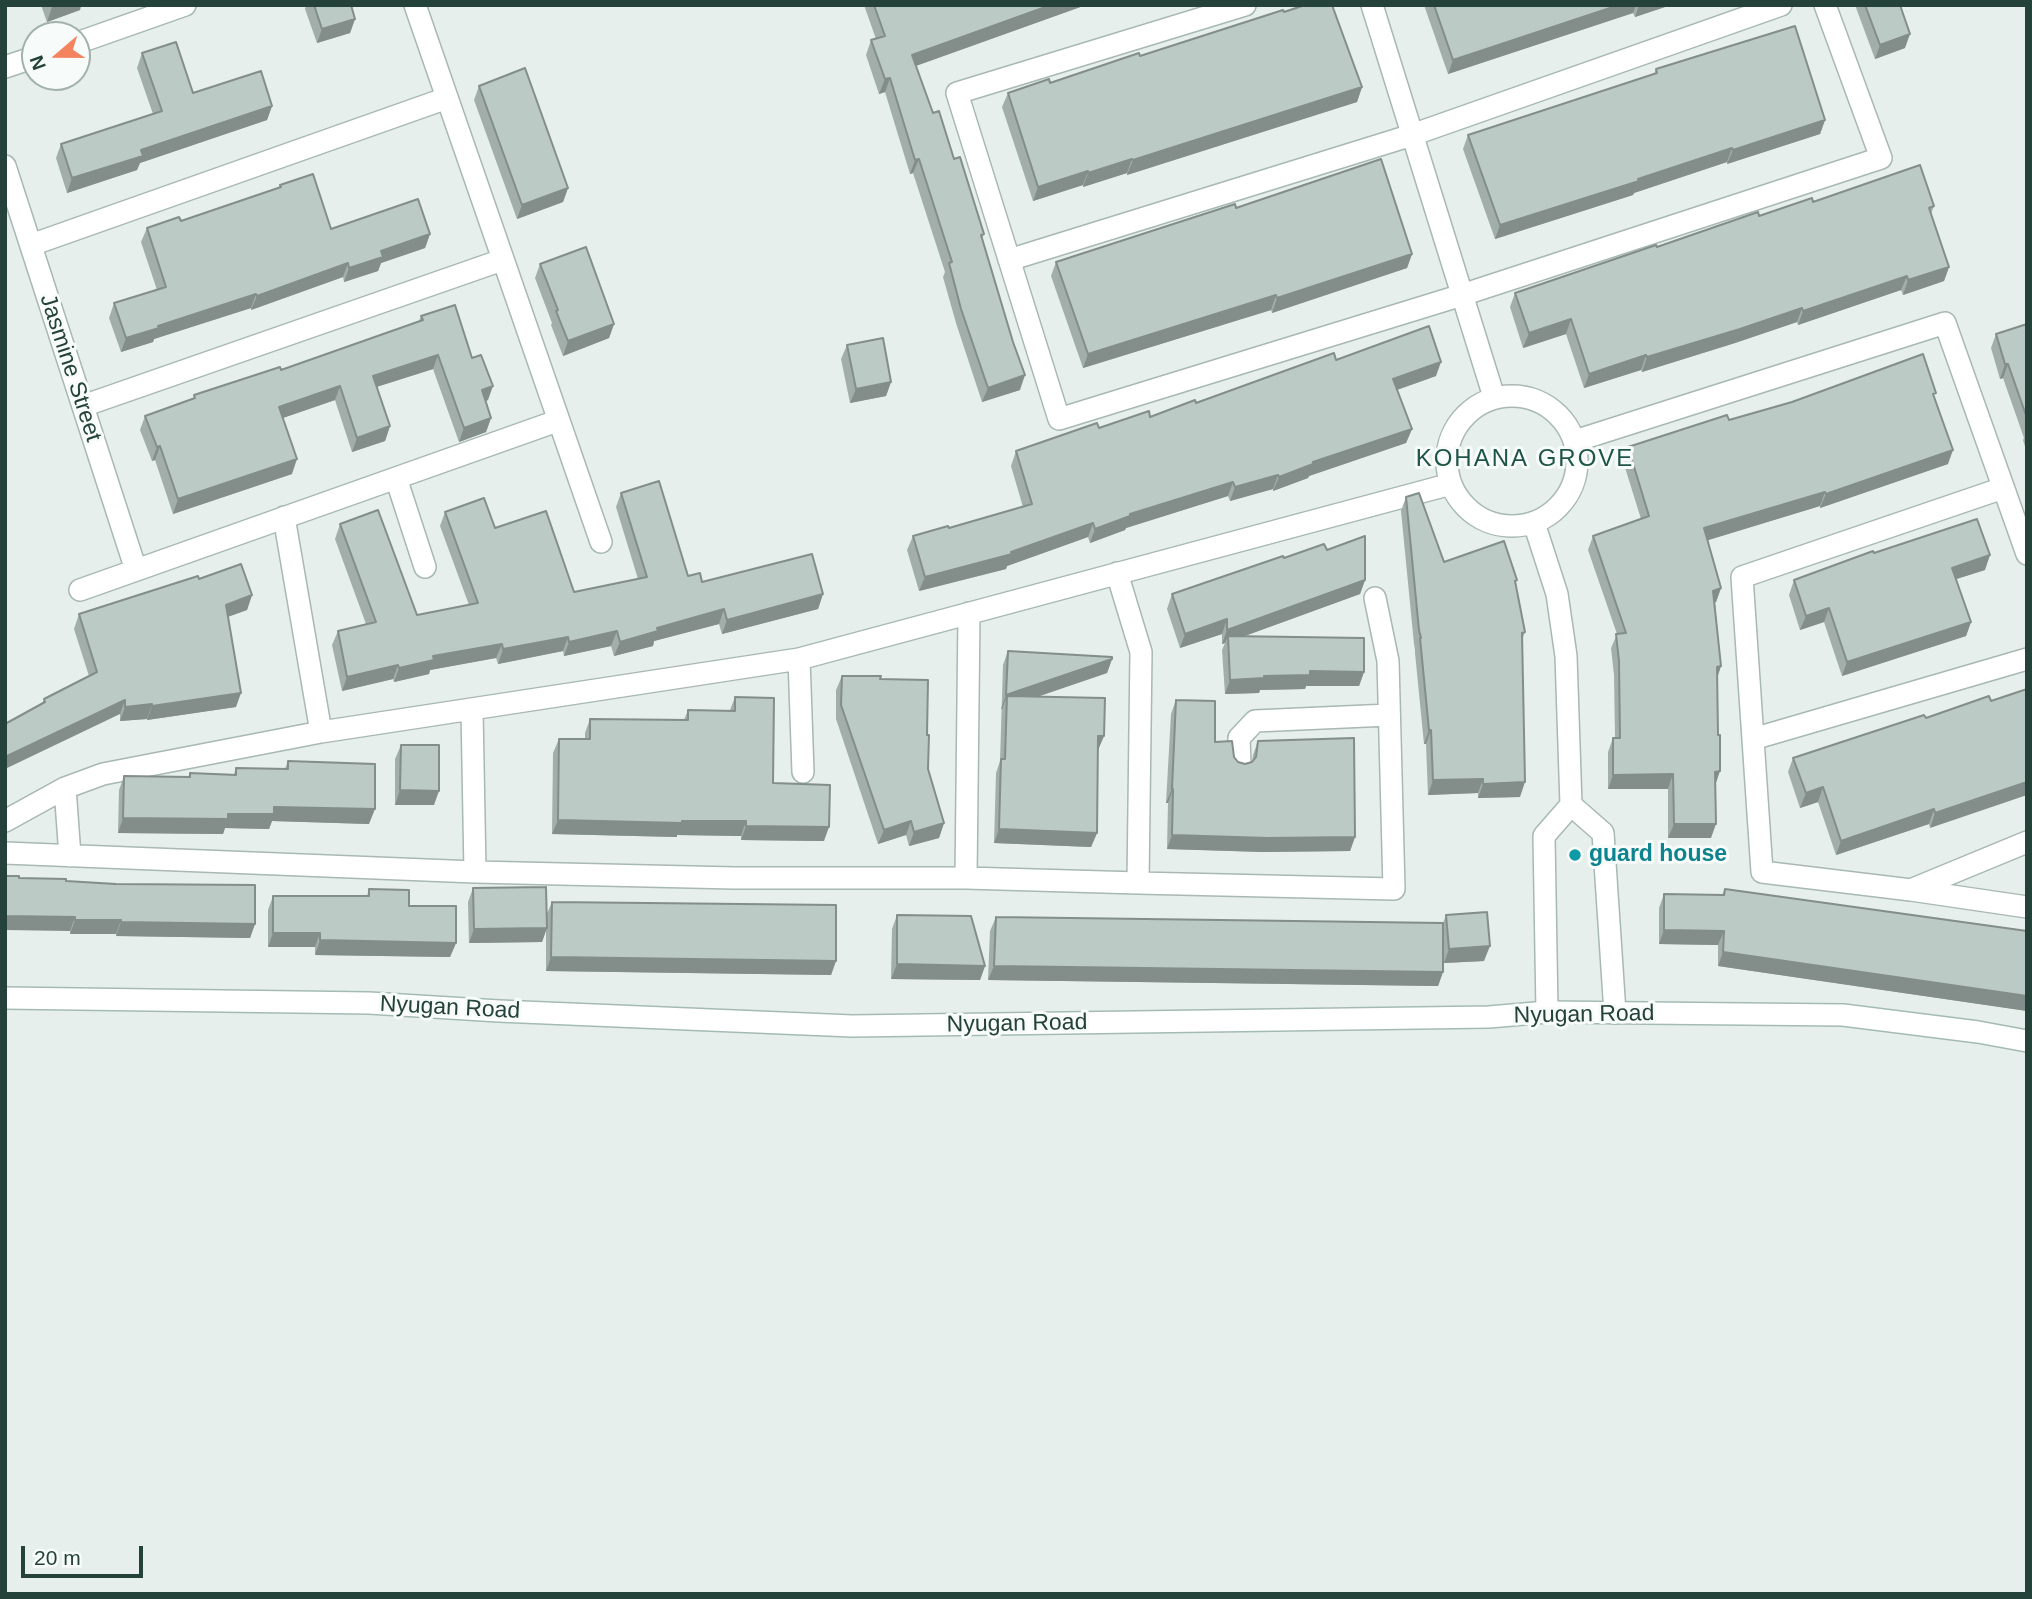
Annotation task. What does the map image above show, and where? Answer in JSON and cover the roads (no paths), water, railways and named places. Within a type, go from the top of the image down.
[{"type":"street","points":[[91,38],[185,5]]},
{"type":"street","points":[[415,5],[601,542]]},
{"type":"street","points":[[1245,5],[957,93],[1059,419],[1462,295],[1881,158],[1825,5]]},
{"type":"street","points":[[1372,5],[1494,397]]},
{"type":"street","points":[[1009,260],[1412,135],[1782,5]]},
{"type":"street","points":[[31,245],[447,98]]},
{"type":"street","name":"Jasmine Street","points":[[5,166],[136,570]]},
{"type":"street","points":[[83,406],[502,260]]},
{"type":"street","points":[[1575,440],[1945,323],[2027,554]]},
{"type":"street","points":[[1519,395],[1543,402],[1563,418],[1575,440],[1578,466],[1572,490],[1556,510],[1534,523],[1510,527],[1485,521],[1464,506],[1451,484],[1447,457],[1454,431],[1470,410],[1494,397],[1519,395]]},
{"type":"street","points":[[80,590],[558,421]]},
{"type":"street","points":[[396,478],[425,567]]},
{"type":"street","points":[[5,821],[65,788],[103,774],[320,732],[799,659],[1451,484]]},
{"type":"street","points":[[2004,488],[1742,577],[1762,872],[1911,890],[2027,908]]},
{"type":"street","points":[[284,517],[320,732]]},
{"type":"street","points":[[1534,523],[1556,594],[1566,656],[1571,805],[1544,836],[1547,1013]]},
{"type":"street","points":[[1117,573],[1141,652],[1138,883]]},
{"type":"street","points":[[5,853],[475,872],[734,878],[966,878],[1394,889],[1388,661],[1376,598]]},
{"type":"street","points":[[966,878],[969,613]]},
{"type":"street","points":[[799,659],[803,772]]},
{"type":"street","points":[[1753,739],[2027,659]]},
{"type":"street","points":[[472,710],[475,872]]},
{"type":"street","points":[[1240,765],[1239,738],[1255,721],[1389,715]]},
{"type":"street","points":[[65,788],[70,856]]},
{"type":"street","points":[[1571,805],[1604,833],[1615,1013]]},
{"type":"street","points":[[1911,890],[2027,842]]},
{"type":"street","name":"Nyugan Road","points":[[5,998],[369,1003],[512,1012],[852,1026],[1489,1017],[1547,1013],[1843,1015],[2027,1041]]},
{"type":"place","name":"guard house","points":[[1575,855]]},
{"type":"district","name":"KOHANA GROVE","points":[[1525,459]]}]
